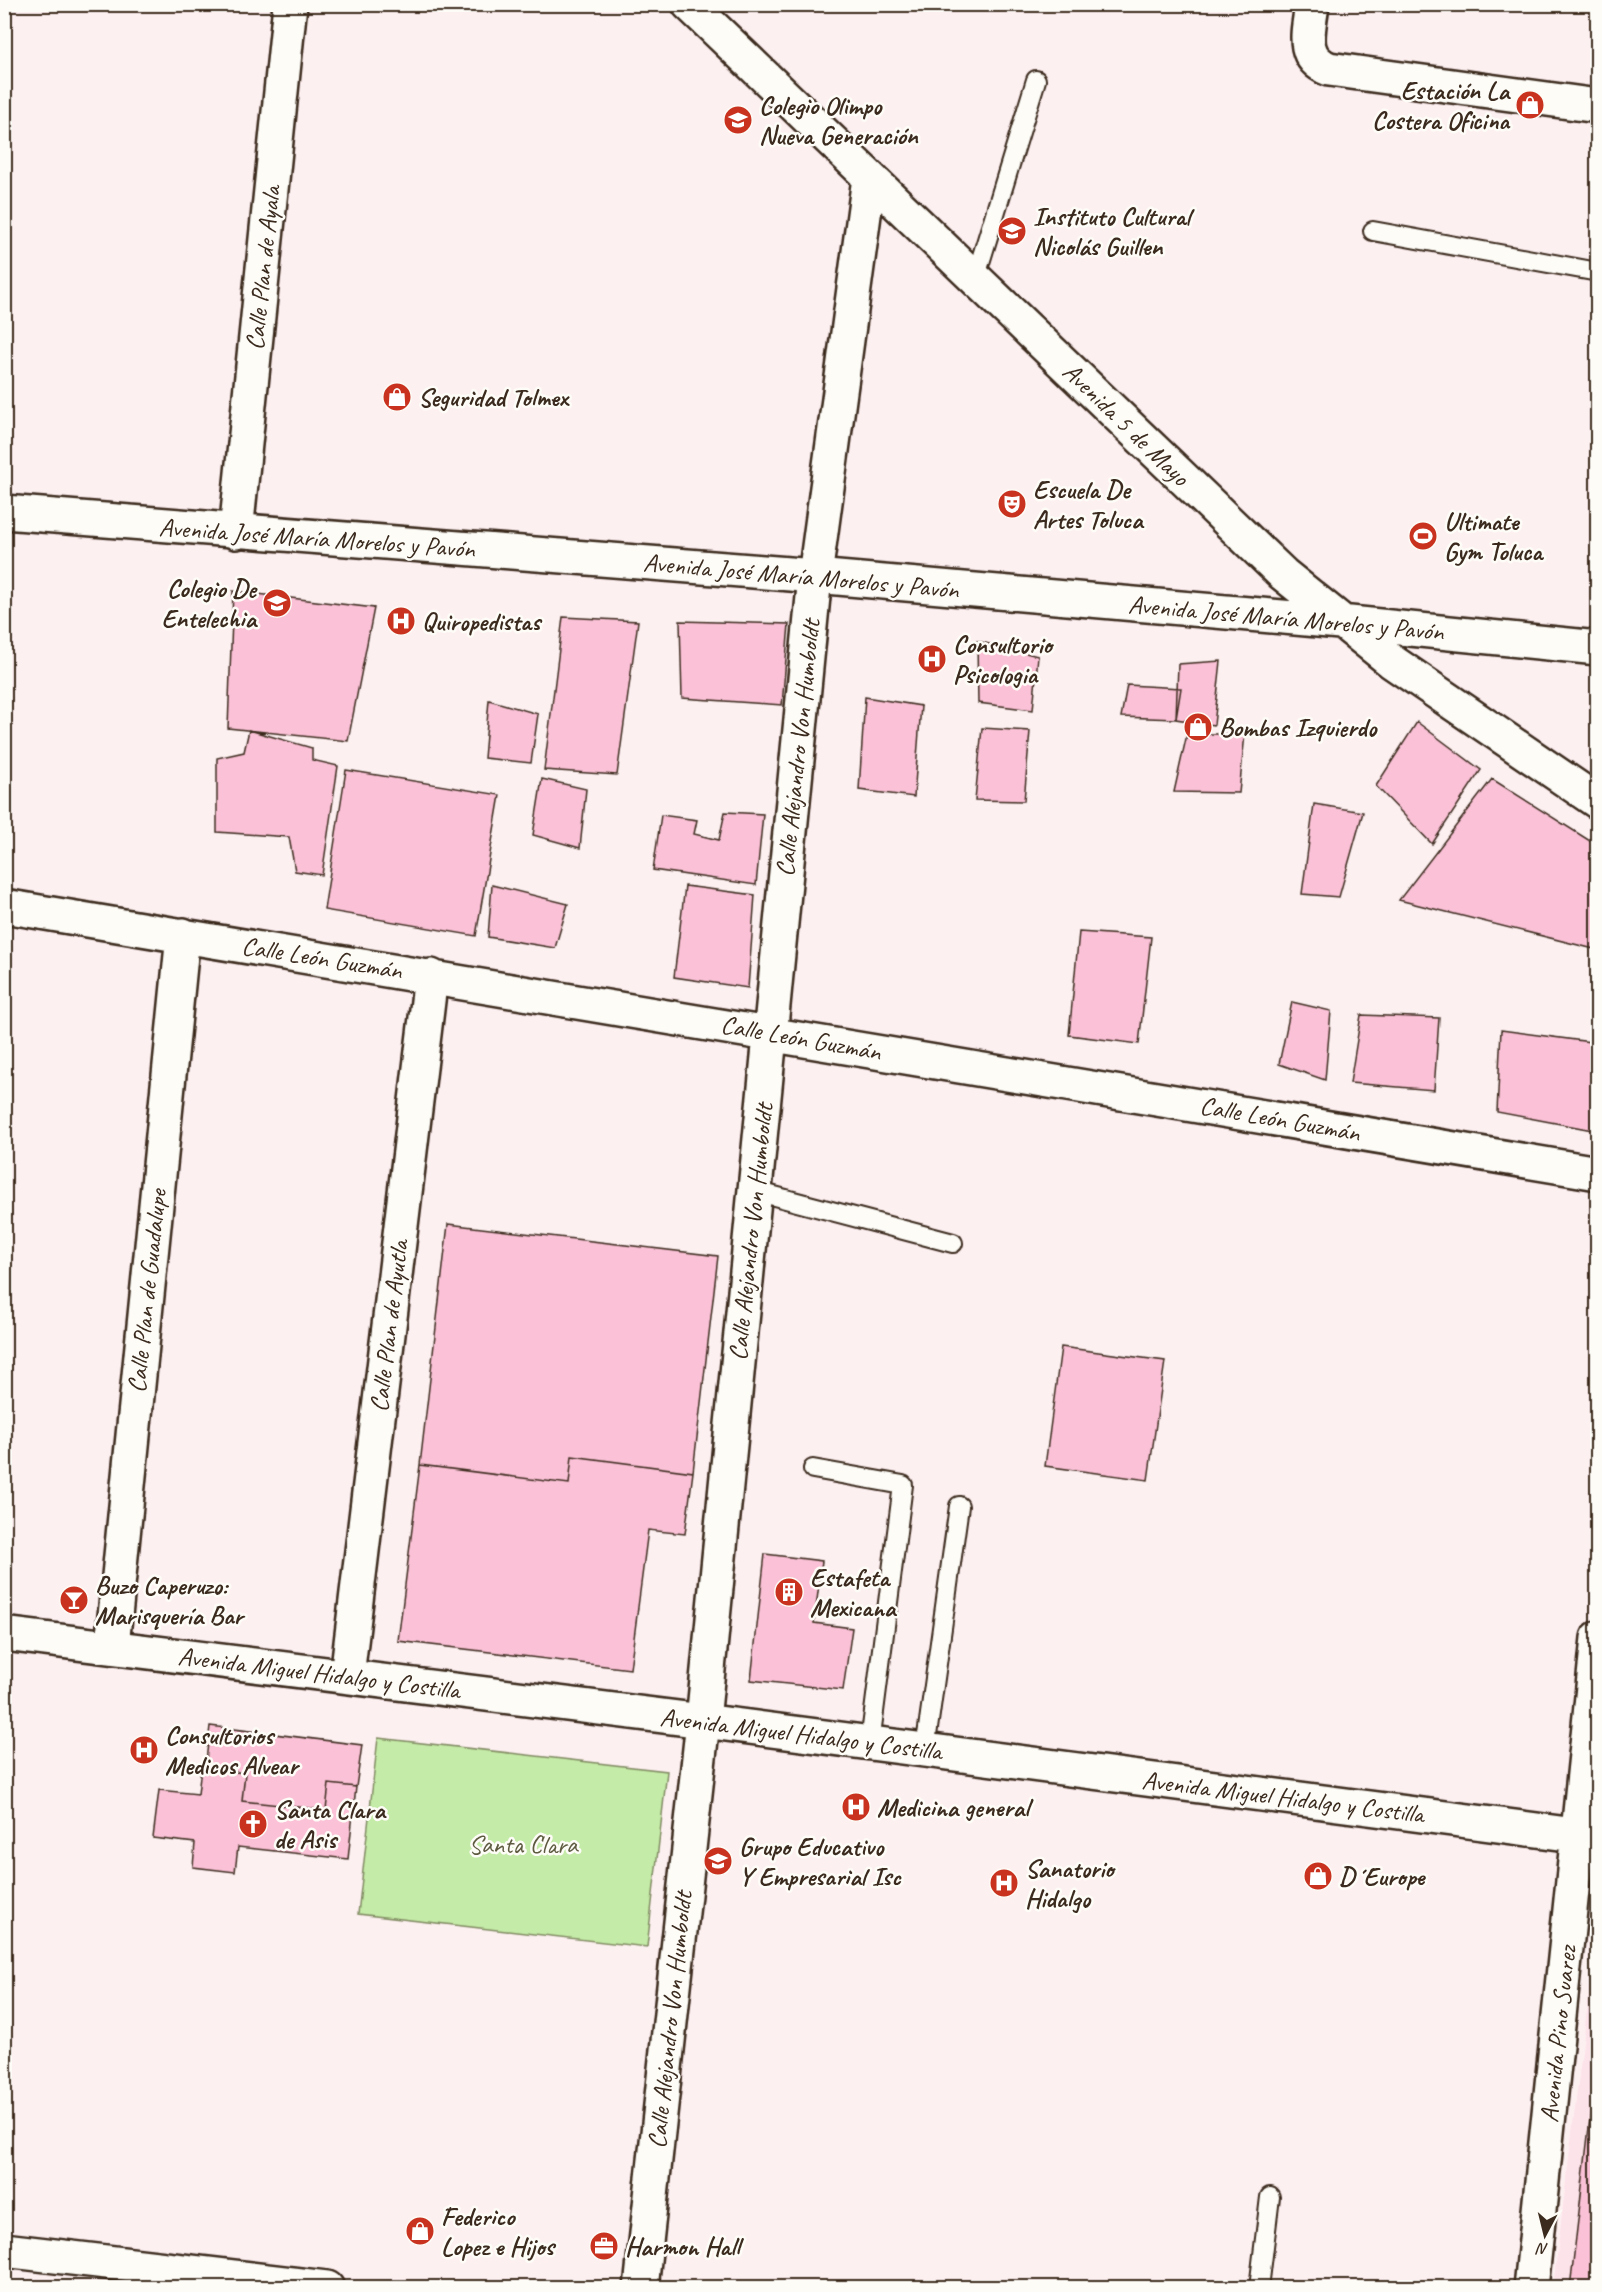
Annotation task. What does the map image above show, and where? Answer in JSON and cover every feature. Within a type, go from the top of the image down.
[{"type":"street","name":"Calle Plan de Ayala","points":[[236,532],[290,4]]},
{"type":"street","name":"Avenida 5 de Mayo","points":[[689,4],[1283,574],[1391,661],[1598,802]]},
{"type":"street","points":[[1312,4],[1307,46],[1311,57],[1319,65],[1329,69],[1598,106]]},
{"type":"street","name":"Calle Alejandro Von Humboldt","points":[[641,2288],[703,1721],[815,576],[869,178]]},
{"type":"street","name":"Avenida José María Morelos y Pavón","points":[[4,512],[815,576],[1340,621],[1598,648]]},
{"type":"street","name":"Calle León Guzmán","points":[[4,906],[1598,1173]]},
{"type":"street","name":"Calle Plan de Guadalupe","points":[[112,1646],[183,935]]},
{"type":"street","name":"Calle Plan de Ayutla","points":[[347,1676],[431,976]]},
{"type":"street","name":"Avenida Miguel Hidalgo y Costilla","points":[[4,1634],[703,1721],[1588,1837]]},
{"type":"street","name":"Avenida Pino Suarez","points":[[1530,2288],[1588,1837],[1598,1638]]},
{"type":"street","points":[[4,2250],[315,2287]]},
{"type":"lane","points":[[975,279],[1036,80]]},
{"type":"lane","points":[[1373,231],[1598,272]]},
{"type":"lane","points":[[754,1191],[953,1243]]},
{"type":"lane","points":[[813,1469],[903,1485],[870,1743]]},
{"type":"lane","points":[[925,1750],[959,1506]]},
{"type":"lane","points":[[1259,2288],[1270,2197]]},
{"type":"shaded area","points":[[1596,1937],[1597,2287],[1553,2288]]},
{"type":"green space","name":"Santa Clara","points":[[378,1738],[667,1771],[647,1947],[358,1914]]},
{"type":"building","points":[[233,591],[374,608],[348,741],[228,728]]},
{"type":"building","points":[[563,617],[638,621],[617,775],[544,770]]},
{"type":"building","points":[[680,621],[789,624],[782,705],[682,698]]},
{"type":"building","points":[[977,641],[1038,656],[1033,710],[978,703]]},
{"type":"building","points":[[1221,661],[1214,725],[1176,719],[1178,664]]},
{"type":"building","points":[[1127,685],[1181,688],[1176,719],[1121,717]]},
{"type":"building","points":[[865,697],[921,706],[914,797],[859,790]]},
{"type":"building","points":[[489,700],[538,714],[531,763],[484,758]]},
{"type":"building","points":[[1417,722],[1481,770],[1432,844],[1376,786]]},
{"type":"building","points":[[982,728],[1030,731],[1024,801],[975,800]]},
{"type":"building","points":[[249,730],[312,748],[312,760],[338,766],[322,875],[295,871],[289,837],[217,832],[217,758],[244,752]]},
{"type":"building","points":[[1187,734],[1245,734],[1239,793],[1174,792]]},
{"type":"building","points":[[346,770],[500,795],[476,936],[324,910]]},
{"type":"building","points":[[542,779],[586,789],[580,848],[533,835]]},
{"type":"building","points":[[1492,779],[1598,846],[1598,950],[1399,900]]},
{"type":"building","points":[[1314,804],[1363,812],[1339,897],[1302,894]]},
{"type":"building","points":[[725,812],[763,814],[756,885],[653,870],[661,815],[697,820],[694,834],[719,840]]},
{"type":"building","points":[[492,885],[568,904],[555,948],[488,937]]},
{"type":"building","points":[[685,886],[755,895],[748,988],[674,977]]},
{"type":"building","points":[[1079,932],[1151,937],[1139,1044],[1069,1035]]},
{"type":"building","points":[[1292,1002],[1331,1011],[1325,1080],[1279,1064]]},
{"type":"building","points":[[1361,1015],[1439,1018],[1434,1090],[1350,1083]]},
{"type":"building","points":[[1501,1030],[1598,1043],[1598,1131],[1497,1112]]},
{"type":"building","points":[[448,1224],[718,1256],[693,1472],[572,1456],[569,1484],[420,1465]]},
{"type":"building","points":[[1061,1347],[1165,1361],[1148,1480],[1045,1466]]},
{"type":"building","points":[[572,1456],[693,1472],[685,1534],[648,1530],[630,1669],[398,1641],[420,1465],[569,1484]]},
{"type":"building","name":"Estafeta Mexicana","points":[[765,1554],[822,1561],[814,1623],[852,1628],[843,1690],[751,1680]]},
{"type":"building","points":[[210,1726],[362,1745],[356,1787],[329,1784],[326,1810],[242,1801],[245,1773],[205,1769]]},
{"type":"building","name":"Santa Clara de Asis","points":[[201,1768],[245,1773],[242,1801],[326,1810],[329,1784],[356,1787],[348,1859],[238,1847],[235,1872],[193,1867],[195,1843],[153,1838],[159,1790],[198,1794]]},
{"type":"building","points":[[1598,2051],[1598,2288],[1570,2288]]},
{"type":"place","name":"Estación La Costera Oficina","points":[[1530,105]]},
{"type":"place","name":"Colegio Olimpo Nueva Generación","points":[[738,120]]},
{"type":"place","name":"Instituto Cultural Nicolás Guillen","points":[[1012,231]]},
{"type":"place","name":"Seguridad Tolmex","points":[[397,397]]},
{"type":"place","name":"Escuela De Artes Toluca","points":[[1012,504]]},
{"type":"place","name":"Ultimate Gym Toluca","points":[[1423,536]]},
{"type":"place","name":"Colegio De Entelechia","points":[[277,603]]},
{"type":"place","name":"Quiropedistas","points":[[401,621]]},
{"type":"place","name":"Consultorio Psicologia","points":[[932,659]]},
{"type":"place","name":"Bombas Izquierdo","points":[[1198,727]]},
{"type":"place","name":"Estafeta Mexicana","points":[[789,1592]]},
{"type":"place","name":"Buzo Caperuzo: Marisquería Bar","points":[[74,1600]]},
{"type":"place","name":"Consultorios Medicos Alvear","points":[[144,1750]]},
{"type":"place","name":"Medicina general","points":[[856,1807]]},
{"type":"place","name":"Santa Clara de Asis","points":[[253,1824]]},
{"type":"place","name":"Grupo Educativo Y Empresarial Isc","points":[[718,1861]]},
{"type":"place","name":"D´Europe","points":[[1318,1876]]},
{"type":"place","name":"Sanatorio Hidalgo","points":[[1004,1883]]},
{"type":"place","name":"Federico Lopez e Hijos","points":[[420,2231]]},
{"type":"place","name":"Harmon Hall","points":[[604,2246]]}]
